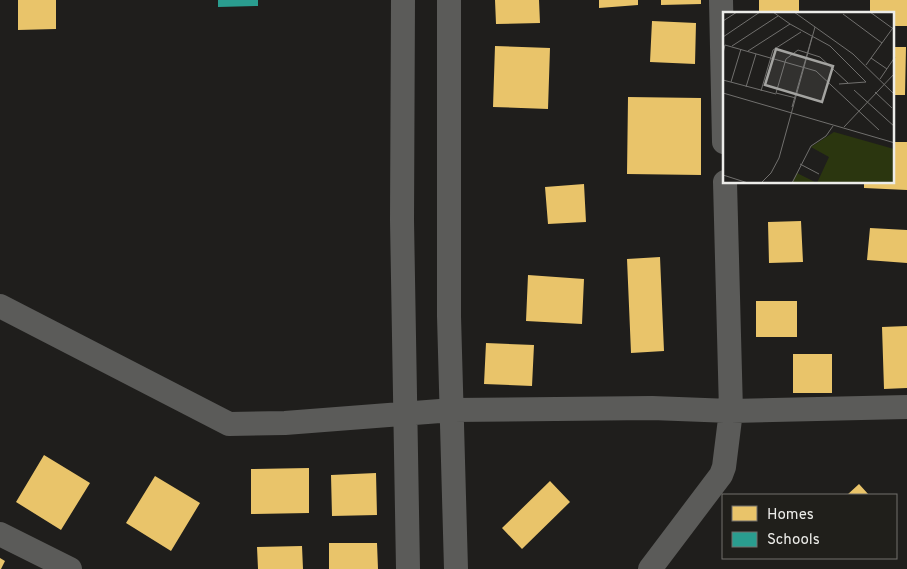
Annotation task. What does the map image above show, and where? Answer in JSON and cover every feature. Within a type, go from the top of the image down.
[{"type":"street","points":[[403,0],[402,220],[408,569]]},
{"type":"street","points":[[449,0],[449,316],[456,569]]},
{"type":"street","points":[[721,0],[723,95]]},
{"type":"street","points":[[650,569],[721,475],[724,467],[730,411],[725,184]]},
{"type":"street","points":[[0,306],[229,424],[285,423],[453,410],[652,408],[730,411],[907,407]]},
{"type":"street","points":[[0,534],[70,569]]},
{"type":"building: Homes","points":[[18,0],[56,0],[56,29],[18,30]]},
{"type":"building: Homes","points":[[495,0],[539,0],[540,23],[496,24]]},
{"type":"building: Homes","points":[[599,0],[638,0],[638,5],[599,8]]},
{"type":"building: Homes","points":[[661,0],[701,0],[701,4],[661,5]]},
{"type":"building: Homes","points":[[759,0],[799,0],[799,12],[759,12]]},
{"type":"building: Homes","points":[[870,0],[907,0],[907,26],[894,26],[894,12],[870,12]]},
{"type":"building: Homes","points":[[652,21],[696,23],[695,64],[650,62]]},
{"type":"building: Homes","points":[[495,46],[550,48],[548,109],[493,107]]},
{"type":"building: Homes","points":[[894,47],[906,47],[905,95],[894,95]]},
{"type":"building: Homes","points":[[628,97],[701,98],[701,175],[627,174]]},
{"type":"building: Homes","points":[[894,142],[907,142],[907,190],[864,188],[864,184],[894,184]]},
{"type":"building: Homes","points":[[584,184],[586,222],[548,224],[545,187]]},
{"type":"building: Homes","points":[[801,221],[803,262],[769,263],[768,222]]},
{"type":"building: Homes","points":[[870,228],[907,230],[907,263],[867,260]]},
{"type":"building: Homes","points":[[660,257],[664,351],[631,353],[627,259]]},
{"type":"building: Homes","points":[[528,275],[584,279],[582,324],[526,321]]},
{"type":"building: Homes","points":[[756,301],[797,301],[797,337],[756,337]]},
{"type":"building: Homes","points":[[907,326],[907,388],[884,389],[882,327]]},
{"type":"building: Homes","points":[[486,343],[534,345],[532,386],[484,384]]},
{"type":"building: Homes","points":[[793,354],[832,354],[832,393],[793,393]]},
{"type":"building: Homes","points":[[44,455],[90,483],[61,530],[16,502]]},
{"type":"building: Homes","points":[[309,468],[309,513],[251,514],[251,469]]},
{"type":"building: Homes","points":[[376,473],[377,515],[332,516],[331,475]]},
{"type":"building: Homes","points":[[155,476],[200,503],[171,551],[126,523]]},
{"type":"building: Homes","points":[[550,481],[570,502],[522,549],[502,528]]},
{"type":"building: Homes","points":[[859,484],[868,494],[848,494]]},
{"type":"building: Homes","points":[[329,543],[377,543],[378,569],[329,569]]},
{"type":"building: Homes","points":[[302,546],[303,569],[258,569],[257,547]]},
{"type":"building: Homes","points":[[0,558],[5,561],[1,569],[0,569]]},
{"type":"building: Schools","points":[[218,0],[258,0],[258,6],[218,7]]}]
